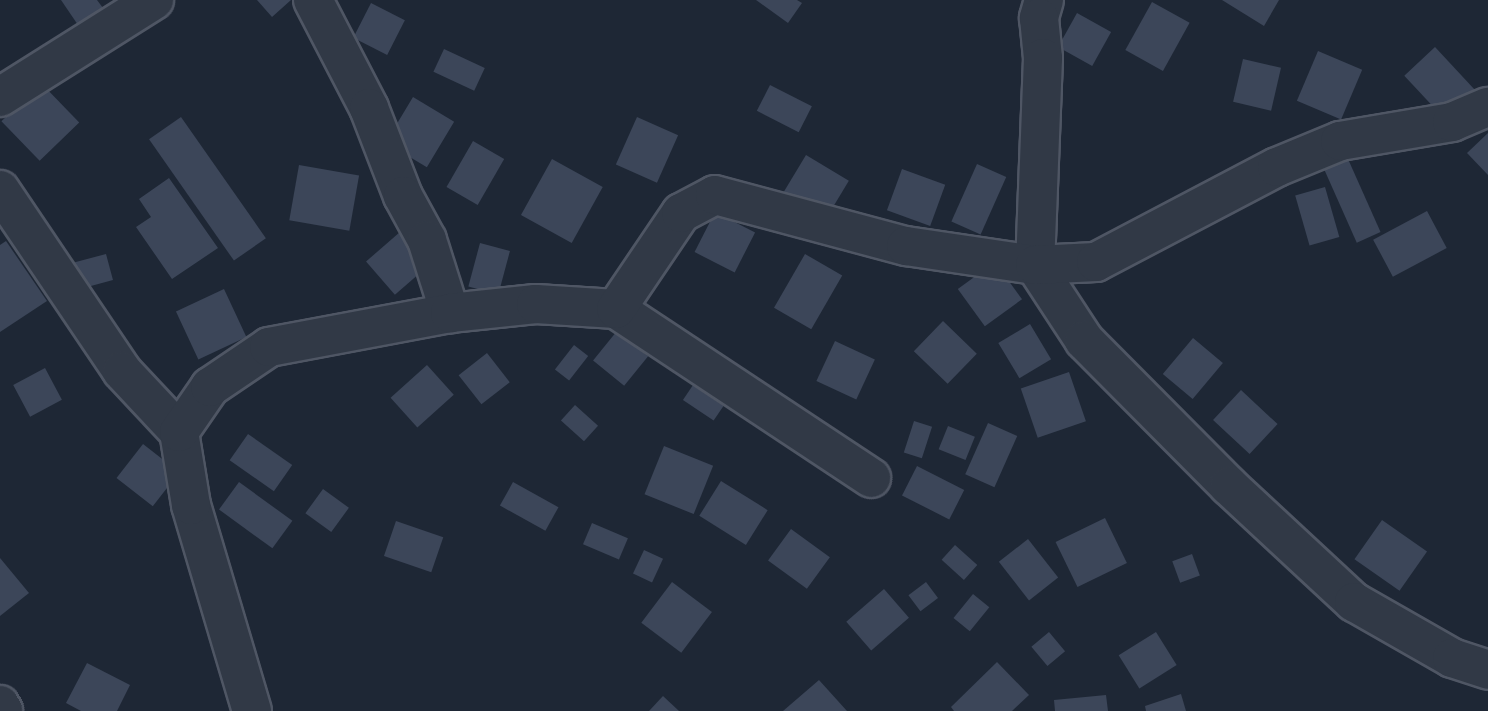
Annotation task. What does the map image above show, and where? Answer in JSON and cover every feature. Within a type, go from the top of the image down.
[{"type":"street","points":[[0,97],[154,0]]},
{"type":"street","points":[[313,0],[369,108],[403,196],[427,240],[450,313]]},
{"type":"street","points":[[1034,6],[1042,58],[1035,265],[1084,340],[1229,486],[1354,602],[1452,658],[1488,670]]},
{"type":"street","points":[[616,309],[681,213],[715,195],[906,246],[1035,265],[1096,262],[1277,167],[1340,141],[1452,122],[1488,107]]},
{"type":"street","points":[[0,190],[122,371],[179,432],[191,505],[252,711]]},
{"type":"street","points":[[179,432],[210,387],[270,347],[450,313],[536,304],[616,309],[871,478]]},
{"type":"street","points":[[0,705],[3,711]]},
{"type":"building","points":[[61,0],[97,0],[103,8],[78,25]]},
{"type":"building","points":[[257,0],[291,0],[272,17]]},
{"type":"building","points":[[756,0],[797,0],[802,3],[788,23]]},
{"type":"building","points":[[1222,0],[1279,0],[1264,26]]},
{"type":"building","points":[[1152,2],[1190,23],[1163,71],[1125,50]]},
{"type":"building","points":[[371,3],[405,20],[387,55],[353,38]]},
{"type":"building","points":[[1077,13],[1111,32],[1092,66],[1058,47]]},
{"type":"building","points":[[1435,47],[1476,91],[1445,120],[1404,76]]},
{"type":"building","points":[[444,49],[485,68],[474,91],[433,72]]},
{"type":"building","points":[[1318,51],[1362,70],[1341,119],[1297,101]]},
{"type":"building","points":[[1243,59],[1281,68],[1271,111],[1233,102]]},
{"type":"building","points":[[41,83],[79,123],[40,161],[1,121]]},
{"type":"building","points":[[770,85],[812,106],[799,132],[757,111]]},
{"type":"building","points":[[413,97],[454,122],[427,167],[386,142]]},
{"type":"building","points":[[181,117],[266,238],[234,261],[149,139]]},
{"type":"building","points":[[637,117],[678,135],[657,183],[616,165]]},
{"type":"building","points":[[1488,133],[1488,175],[1467,153]]},
{"type":"building","points":[[473,141],[504,159],[478,205],[446,187]]},
{"type":"building","points":[[806,155],[849,181],[827,218],[784,192]]},
{"type":"building","points":[[552,159],[603,187],[572,243],[521,215]]},
{"type":"building","points":[[1348,159],[1381,232],[1357,243],[1324,170]]},
{"type":"building","points":[[977,164],[1006,177],[981,235],[951,222]]},
{"type":"building","points":[[299,165],[359,176],[349,231],[289,220]]},
{"type":"building","points":[[902,169],[945,185],[930,226],[887,210]]},
{"type":"building","points":[[169,178],[218,248],[172,279],[136,227],[151,217],[139,199]]},
{"type":"building","points":[[1325,187],[1339,237],[1310,246],[1295,196]]},
{"type":"building","points":[[1427,211],[1447,248],[1393,277],[1373,240]]},
{"type":"building","points":[[715,212],[755,232],[735,273],[695,252]]},
{"type":"building","points":[[400,232],[429,265],[395,295],[366,262]]},
{"type":"building","points":[[6,241],[47,301],[0,332],[0,245]]},
{"type":"building","points":[[480,243],[510,251],[498,294],[468,286]]},
{"type":"building","points":[[106,254],[113,280],[74,290],[67,264]]},
{"type":"building","points":[[805,254],[842,276],[811,329],[774,308]]},
{"type":"building","points":[[995,262],[1022,299],[985,326],[958,289]]},
{"type":"building","points":[[224,289],[246,337],[198,359],[176,311]]},
{"type":"building","points":[[943,321],[977,354],[948,384],[914,351]]},
{"type":"building","points":[[1030,324],[1051,359],[1019,378],[998,343]]},
{"type":"building","points":[[617,331],[648,356],[624,386],[593,361]]},
{"type":"building","points":[[1193,338],[1223,363],[1193,399],[1163,374]]},
{"type":"building","points":[[835,341],[875,360],[856,399],[816,381]]},
{"type":"building","points":[[574,345],[588,356],[569,381],[555,369]]},
{"type":"building","points":[[487,353],[510,382],[481,404],[459,375]]},
{"type":"building","points":[[427,365],[454,395],[417,428],[391,398]]},
{"type":"building","points":[[45,368],[62,400],[30,417],[13,385]]},
{"type":"building","points":[[1069,372],[1086,421],[1038,438],[1021,389]]},
{"type":"building","points":[[693,385],[724,406],[714,421],[683,400]]},
{"type":"building","points":[[1241,390],[1278,424],[1250,454],[1213,420]]},
{"type":"building","points":[[575,405],[598,426],[584,441],[561,421]]},
{"type":"building","points":[[914,421],[932,427],[922,458],[904,452]]},
{"type":"building","points":[[988,423],[1017,436],[994,487],[965,474]]},
{"type":"building","points":[[948,426],[975,437],[966,460],[939,449]]},
{"type":"building","points":[[248,434],[292,465],[274,491],[230,460]]},
{"type":"building","points":[[143,444],[179,472],[153,506],[117,478]]},
{"type":"building","points":[[664,446],[713,466],[694,514],[645,494]]},
{"type":"building","points":[[917,466],[964,490],[949,519],[902,495]]},
{"type":"building","points":[[721,481],[768,510],[746,545],[699,516]]},
{"type":"building","points":[[239,482],[292,521],[272,548],[219,510]]},
{"type":"building","points":[[513,482],[558,507],[545,531],[500,506]]},
{"type":"building","points":[[323,489],[349,508],[331,532],[305,513]]},
{"type":"building","points":[[1105,518],[1127,563],[1077,587],[1056,542]]},
{"type":"building","points":[[1382,520],[1427,552],[1400,591],[1354,559]]},
{"type":"building","points":[[396,521],[443,537],[431,572],[384,556]]},
{"type":"building","points":[[592,523],[628,538],[619,559],[583,544]]},
{"type":"building","points":[[791,529],[830,557],[807,589],[768,561]]},
{"type":"building","points":[[1028,539],[1058,578],[1029,600],[999,562]]},
{"type":"building","points":[[955,545],[977,565],[964,580],[942,560]]},
{"type":"building","points":[[644,550],[663,559],[652,582],[633,574]]},
{"type":"building","points":[[1192,554],[1200,576],[1180,583],[1172,561]]},
{"type":"building","points":[[0,558],[29,593],[0,616]]},
{"type":"building","points":[[672,582],[712,612],[681,653],[641,623]]},
{"type":"building","points":[[926,582],[938,598],[920,611],[908,595]]},
{"type":"building","points":[[884,589],[909,618],[871,650],[846,622]]},
{"type":"building","points":[[973,594],[989,607],[970,631],[953,618]]},
{"type":"building","points":[[1049,632],[1065,651],[1047,666],[1031,647]]},
{"type":"building","points":[[1156,632],[1177,665],[1139,688],[1119,655]]},
{"type":"building","points":[[997,662],[1029,695],[1012,711],[954,711],[951,707]]},
{"type":"building","points":[[87,663],[130,685],[117,711],[81,711],[66,703]]},
{"type":"building","points":[[819,680],[847,711],[783,711]]},
{"type":"building","points":[[1181,694],[1186,711],[1146,711],[1145,706]]},
{"type":"building","points":[[1106,695],[1108,711],[1055,711],[1054,700]]},
{"type":"building","points":[[663,696],[679,711],[649,711]]}]
